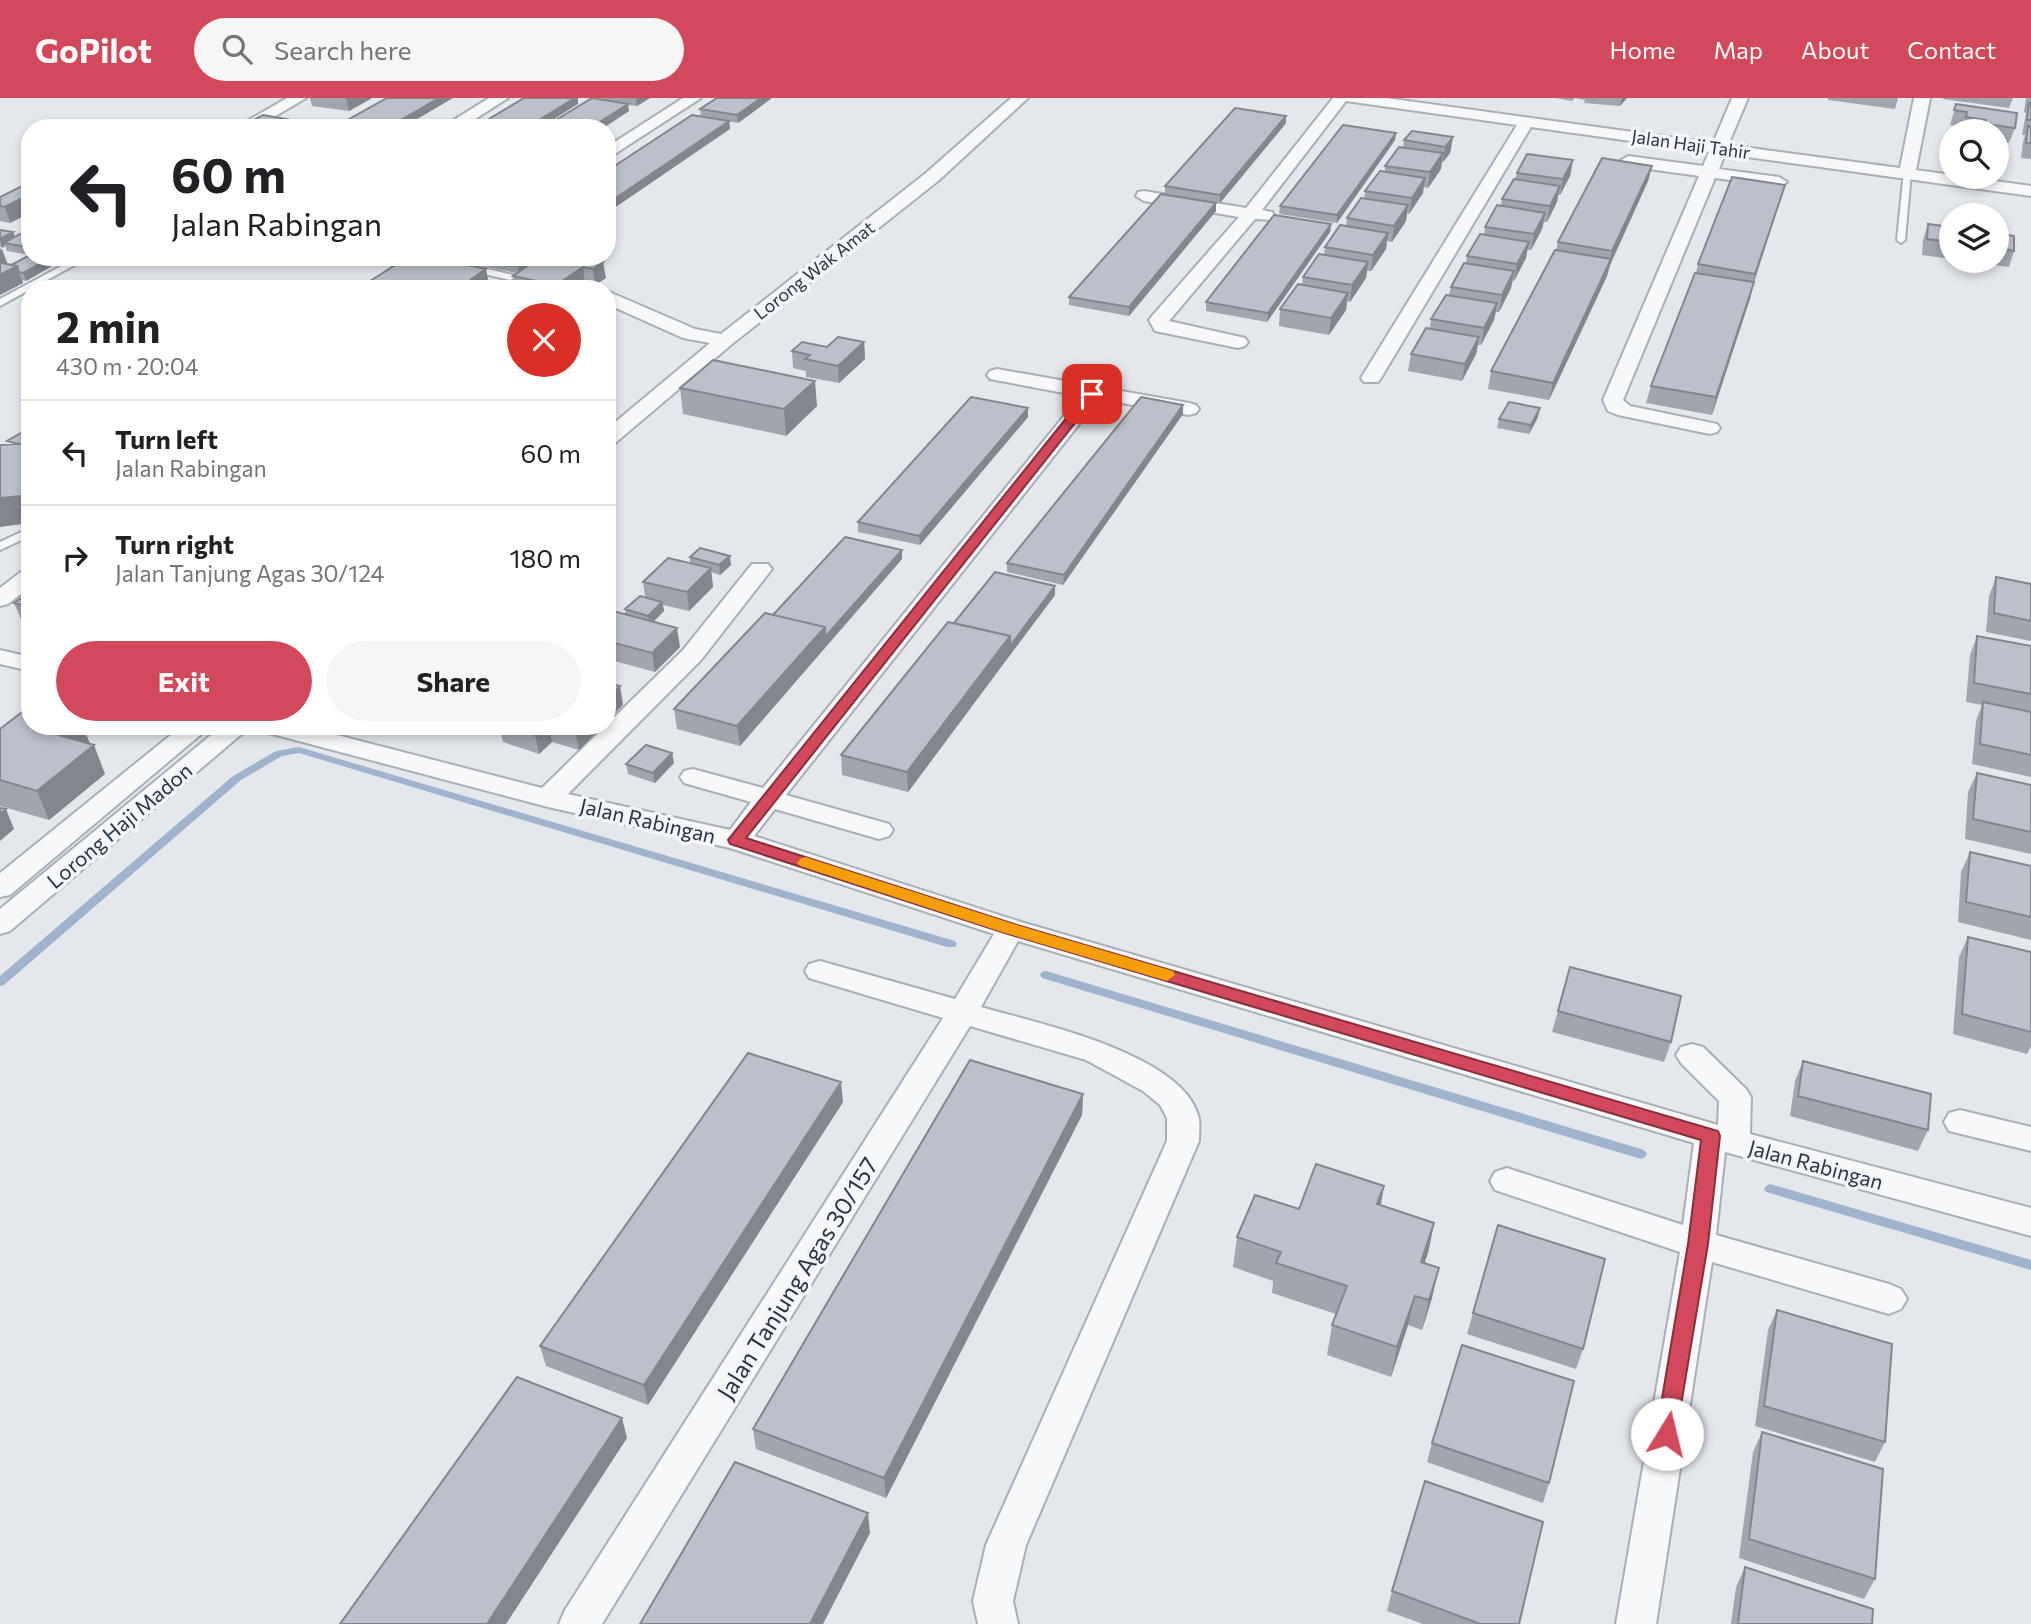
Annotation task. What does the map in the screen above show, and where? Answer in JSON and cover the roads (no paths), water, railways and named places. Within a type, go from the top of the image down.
[{"type":"street","points":[[260,119],[298,98]]},
{"type":"street","points":[[464,119],[500,98]]},
{"type":"street","points":[[616,148],[693,98]]},
{"type":"street","name":"Lorong Wak Amat","points":[[616,433],[703,368],[725,340],[932,177],[1020,98]]},
{"type":"street","points":[[1238,342],[1162,327],[1159,320],[1251,213],[1341,98]]},
{"type":"street","name":"Jalan Haji Tahir","points":[[1352,98],[1524,115],[1720,148],[2031,191]]},
{"type":"street","points":[[1710,428],[1625,411],[1615,407],[1613,400],[1740,98]]},
{"type":"street","points":[[1907,173],[1922,98]]},
{"type":"street","points":[[1371,378],[1524,115]]},
{"type":"street","points":[[1628,161],[1779,182]]},
{"type":"street","points":[[1144,196],[1286,220]]},
{"type":"street","points":[[616,301],[690,334],[725,340]]},
{"type":"street","points":[[997,375],[1092,394],[1189,409]]},
{"type":"street","points":[[736,840],[1092,394]]},
{"type":"street","points":[[616,730],[692,655],[760,569]]},
{"type":"street","points":[[0,598],[21,583]]},
{"type":"street","points":[[0,657],[21,662]]},
{"type":"street","points":[[0,888],[187,735]]},
{"type":"street","name":"Lorong Haji Madon","points":[[0,924],[228,735]]},
{"type":"street","name":"Jalan Rabingan","points":[[305,735],[548,798],[736,840],[1011,929],[1723,1139],[2031,1222]]},
{"type":"street","points":[[548,798],[611,735]]},
{"type":"street","points":[[693,776],[879,830]]},
{"type":"street","name":"Jalan Tanjung Agas 30/157","points":[[579,1624],[962,1013],[1011,929]]},
{"type":"street","points":[[820,971],[1097,1052],[1154,1083],[1171,1097],[1183,1118],[1183,1141],[1006,1545],[993,1601],[998,1624]]},
{"type":"street","points":[[1636,1624],[1698,1244],[1735,1097],[1692,1055]]},
{"type":"street","points":[[1960,1122],[2031,1139]]},
{"type":"street","points":[[1507,1181],[1698,1244],[1889,1298]]},
{"type":"lane","points":[[1901,240],[1907,173]]},
{"type":"lane","points":[[42,280],[68,266]]},
{"type":"lane","points":[[462,267],[510,276]]},
{"type":"lane","points":[[0,303],[21,292]]},
{"type":"lane","points":[[0,547],[21,536]]},
{"type":"waterway","points":[[0,982],[237,778],[279,753],[299,750],[951,944]]},
{"type":"waterway","points":[[1046,975],[1641,1154]]},
{"type":"waterway","points":[[1770,1189],[2031,1265]]}]
